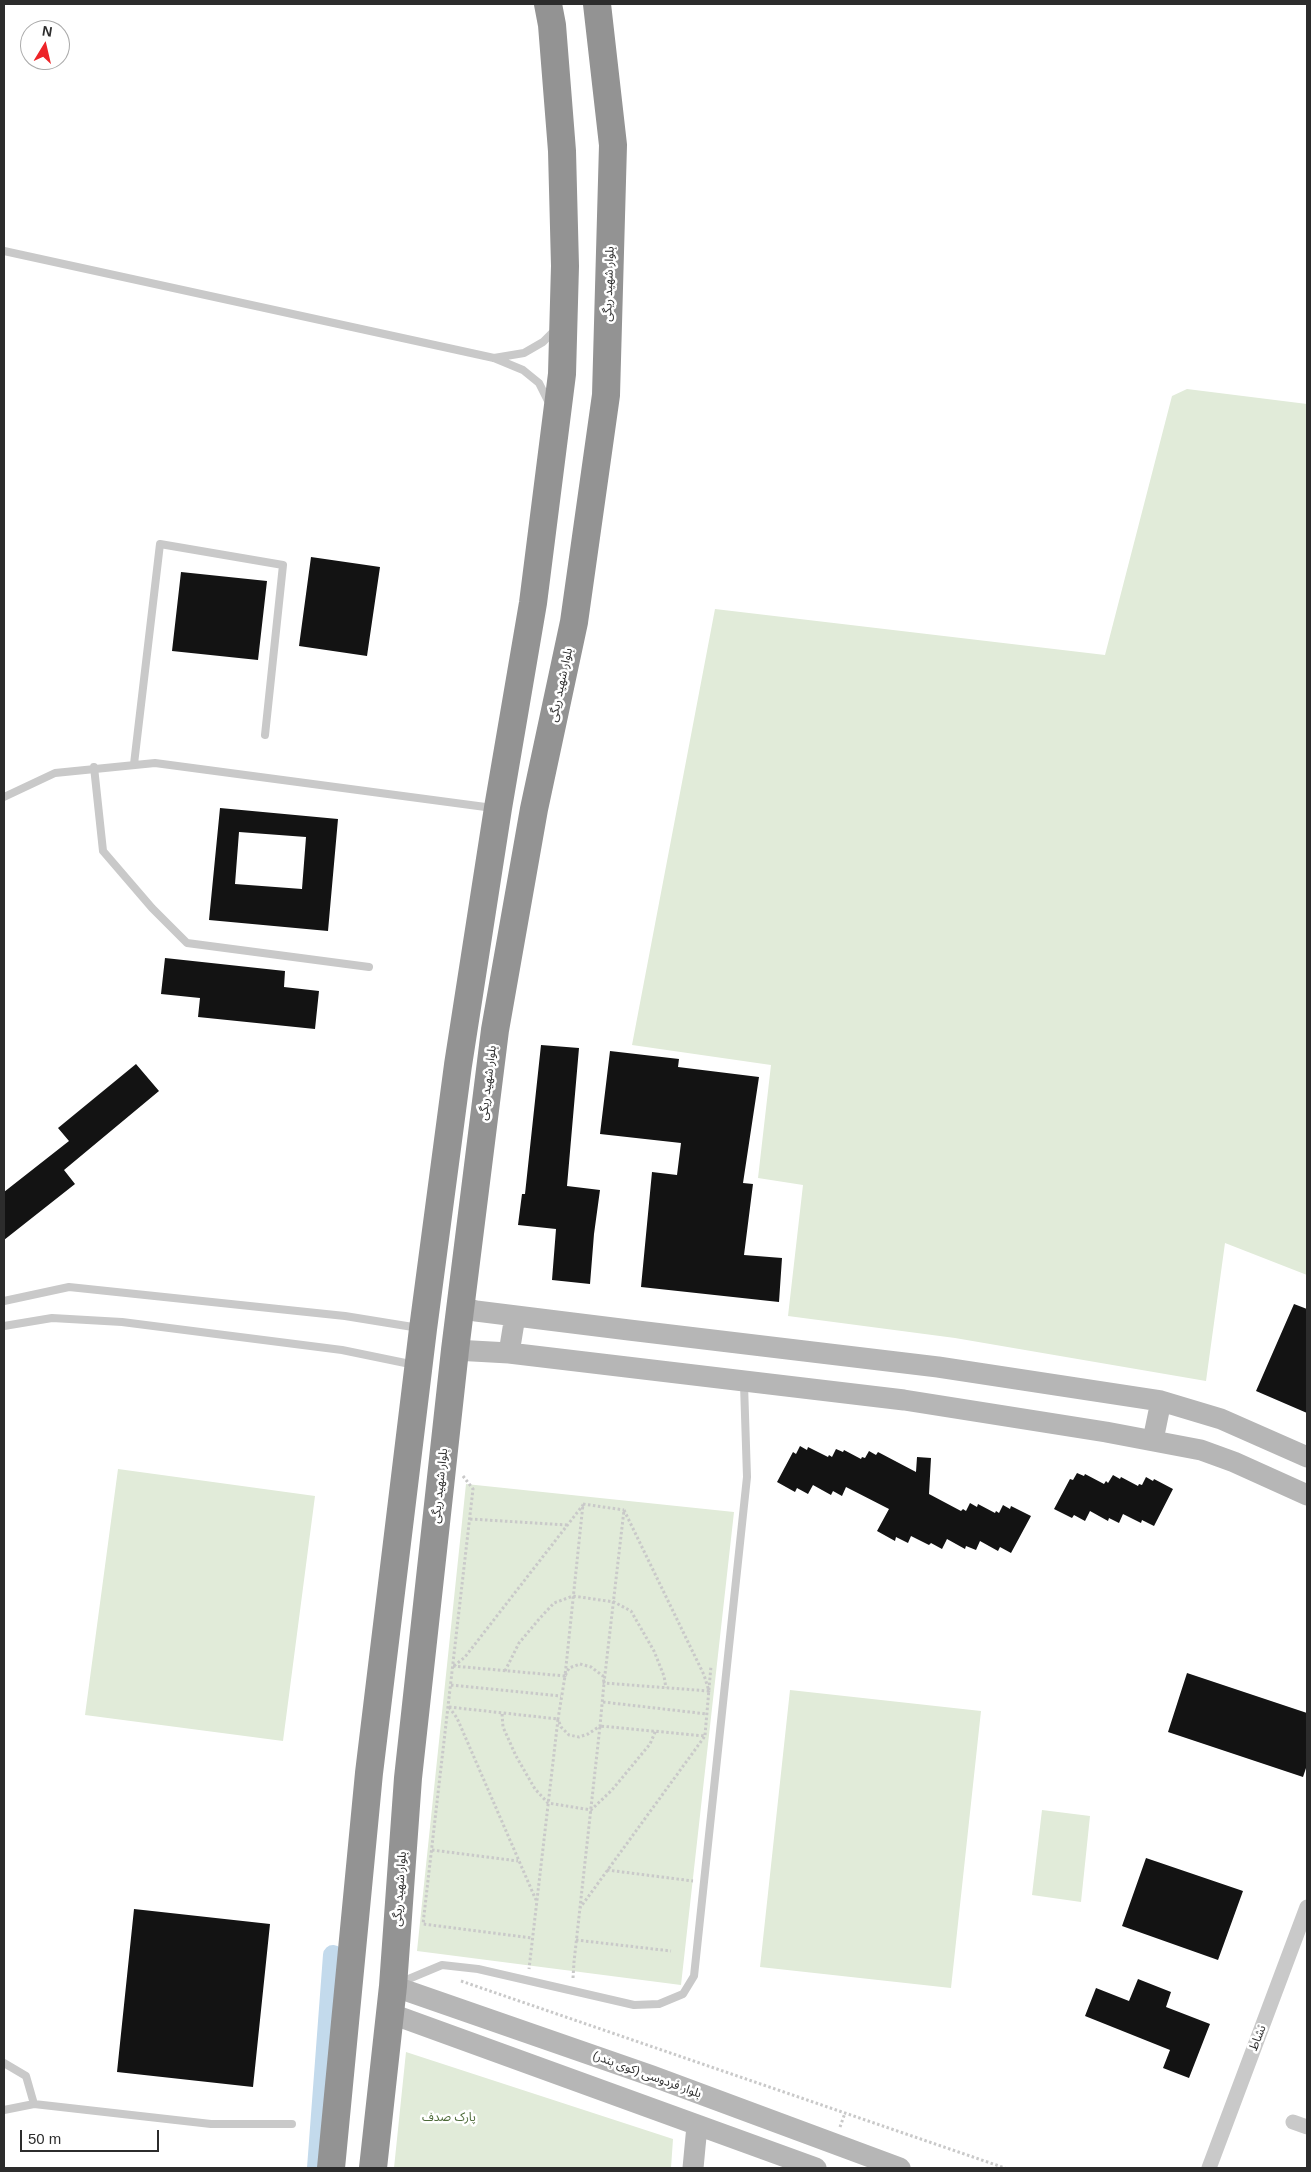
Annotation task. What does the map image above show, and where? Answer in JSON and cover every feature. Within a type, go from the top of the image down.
[{"type":"highway","points":[[331,2168],[369,1773],[423,1329],[458,1065],[498,808],[533,603],[562,374],[565,266],[562,151],[552,25],[548,4]]},
{"type":"highway","name":"بلوار شهید ریگی","points":[[373,2168],[393,1986],[408,1778],[443,1450],[495,1030],[534,809],[574,622],[606,395],[613,145],[597,4]]},
{"type":"street","points":[[460,1307],[515,1316],[938,1367],[1161,1402],[1221,1419],[1307,1457]]},
{"type":"street","points":[[509,1353],[515,1316]]},
{"type":"street","points":[[455,1350],[509,1353],[904,1400],[1153,1440],[1201,1450],[1234,1462],[1307,1495]]},
{"type":"street","points":[[1153,1440],[1161,1402]]},
{"type":"street","name":"نشاط","points":[[1209,2168],[1307,1907]]},
{"type":"street","name":"بلوار فردوسی (کوی بندر)","points":[[393,1986],[652,2076],[900,2168]]},
{"type":"street","points":[[415,2022],[412,2012],[414,2007],[416,2003],[425,1998]]},
{"type":"street","points":[[389,2013],[816,2168]]},
{"type":"street","points":[[640,2104],[652,2076]]},
{"type":"street","points":[[693,2168],[697,2126]]},
{"type":"lane","points":[[4,251],[494,358],[523,370],[539,383],[556,418]]},
{"type":"lane","points":[[494,358],[524,353],[543,342],[555,330],[564,316]]},
{"type":"lane","points":[[134,764],[160,544],[283,566],[265,735]]},
{"type":"lane","points":[[4,796],[55,773],[155,762],[498,808]]},
{"type":"lane","points":[[94,768],[103,850],[152,908],[187,943],[369,967]]},
{"type":"lane","points":[[4,1301],[69,1287],[345,1316],[423,1329]]},
{"type":"lane","points":[[4,1326],[52,1318],[122,1322],[342,1350],[419,1366]]},
{"type":"lane","points":[[393,1986],[442,1964],[478,1969],[634,2005],[659,2004],[683,1994],[694,1976],[747,1477],[744,1382]]},
{"type":"lane","points":[[4,2063],[26,2076],[34,2104]]},
{"type":"lane","points":[[4,2110],[34,2104],[211,2124],[292,2124]]},
{"type":"path","points":[[443,1450],[474,1489],[423,1924],[532,1938]]},
{"type":"path","points":[[454,1666],[465,1657],[583,1504]]},
{"type":"path","points":[[583,1504],[624,1510]]},
{"type":"path","points":[[527,1980],[558,1719],[565,1676],[583,1504]]},
{"type":"path","points":[[572,1991],[576,1940],[624,1510]]},
{"type":"path","points":[[624,1510],[704,1675],[709,1691]]},
{"type":"path","points":[[470,1519],[567,1525]]},
{"type":"path","points":[[505,1671],[519,1644],[540,1618],[554,1603],[573,1596],[614,1602],[631,1611],[654,1650],[664,1676],[666,1688]]},
{"type":"path","points":[[565,1676],[569,1668],[580,1664],[591,1667],[603,1676],[604,1683]]},
{"type":"path","points":[[454,1666],[565,1676]]},
{"type":"path","points":[[704,1745],[711,1666]]},
{"type":"path","points":[[604,1683],[709,1691]]},
{"type":"path","points":[[451,1685],[561,1696]]},
{"type":"path","points":[[603,1702],[707,1714]]},
{"type":"path","points":[[449,1707],[558,1719]]},
{"type":"path","points":[[449,1707],[457,1718],[536,1900]]},
{"type":"path","points":[[502,1714],[503,1727],[516,1756],[535,1789],[548,1803],[592,1810]]},
{"type":"path","points":[[558,1719],[561,1727],[569,1735],[579,1737],[588,1734],[600,1726],[705,1736]]},
{"type":"path","points":[[592,1810],[612,1790],[650,1744],[656,1730]]},
{"type":"path","points":[[580,1908],[705,1736]]},
{"type":"path","points":[[432,1850],[519,1861]]},
{"type":"path","points":[[607,1870],[704,1882]]},
{"type":"path","points":[[576,1940],[671,1951]]},
{"type":"path","points":[[428,1970],[1005,2168]]},
{"type":"green space","points":[[1187,389],[1307,404],[1307,1275],[1225,1243],[1206,1381],[955,1338],[788,1316],[803,1185],[758,1178],[771,1065],[632,1045],[715,609],[1105,655],[1172,396]]},
{"type":"green space","points":[[118,1469],[315,1496],[283,1741],[85,1715]]},
{"type":"green space","points":[[466,1484],[734,1512],[681,1985],[417,1951]]},
{"type":"green space","points":[[790,1690],[981,1711],[951,1988],[760,1967]]},
{"type":"green space","points":[[1042,1810],[1090,1816],[1081,1902],[1032,1895]]},
{"type":"green space","name":"پارک صدف","points":[[406,2052],[673,2139],[671,2168],[394,2168]]},
{"type":"building","points":[[311,557],[380,567],[367,656],[299,646]]},
{"type":"building","points":[[181,572],[267,581],[258,660],[172,651]]},
{"type":"building","points":[[220,808],[338,819],[328,931],[209,920]],"holes":[[[239,832],[306,837],[302,889],[235,884]]]},
{"type":"building","points":[[165,958],[285,971],[284,987],[319,991],[315,1029],[198,1017],[200,998],[161,994]]},
{"type":"building","points":[[541,1045],[579,1048],[567,1186],[600,1190],[590,1284],[552,1280],[556,1229],[518,1225],[522,1194],[525,1194]]},
{"type":"building","points":[[610,1051],[679,1059],[678,1067],[759,1077],[743,1183],[753,1184],[744,1255],[782,1258],[779,1302],[641,1287],[652,1172],[677,1175],[681,1143],[600,1134]]},
{"type":"building","points":[[136,1064],[159,1091],[64,1170],[75,1184],[4,1240],[4,1192],[69,1141],[58,1128]]},
{"type":"building","points":[[1294,1304],[1307,1309],[1307,1413],[1256,1391]]},
{"type":"building","points":[[800,1446],[807,1450],[808,1447],[828,1457],[829,1455],[832,1457],[836,1449],[843,1452],[844,1450],[861,1459],[862,1457],[865,1458],[869,1451],[876,1455],[878,1452],[916,1472],[917,1457],[931,1458],[929,1494],[961,1511],[963,1509],[966,1511],[970,1503],[977,1507],[978,1504],[995,1513],[996,1511],[999,1513],[1003,1505],[1010,1509],[1011,1506],[1031,1516],[1011,1553],[1000,1547],[998,1551],[980,1541],[976,1550],[966,1546],[965,1549],[947,1539],[942,1549],[911,1536],[908,1543],[896,1537],[895,1541],[877,1531],[889,1509],[846,1487],[842,1496],[833,1491],[831,1495],[813,1485],[808,1494],[797,1488],[795,1492],[777,1482],[793,1452],[796,1454]]},
{"type":"building","points":[[1077,1473],[1084,1476],[1085,1474],[1104,1484],[1106,1481],[1108,1483],[1113,1475],[1138,1486],[1139,1484],[1142,1485],[1146,1477],[1173,1489],[1154,1526],[1142,1520],[1141,1523],[1123,1514],[1119,1523],[1109,1518],[1108,1521],[1090,1511],[1085,1521],[1074,1515],[1072,1518],[1054,1509],[1070,1479],[1073,1480]]},
{"type":"building","points":[[1187,1673],[1307,1713],[1307,1765],[1303,1777],[1168,1732]]},
{"type":"building","points":[[1146,1858],[1243,1891],[1218,1960],[1122,1926]]},
{"type":"building","points":[[134,1909],[270,1924],[253,2087],[117,2072]]},
{"type":"building","points":[[1138,1979],[1171,1992],[1166,2007],[1210,2024],[1189,2078],[1163,2068],[1170,2050],[1085,2016],[1096,1988],[1129,2001]]},
{"type":"waterway","points":[[317,2168],[333,1955]]}]
